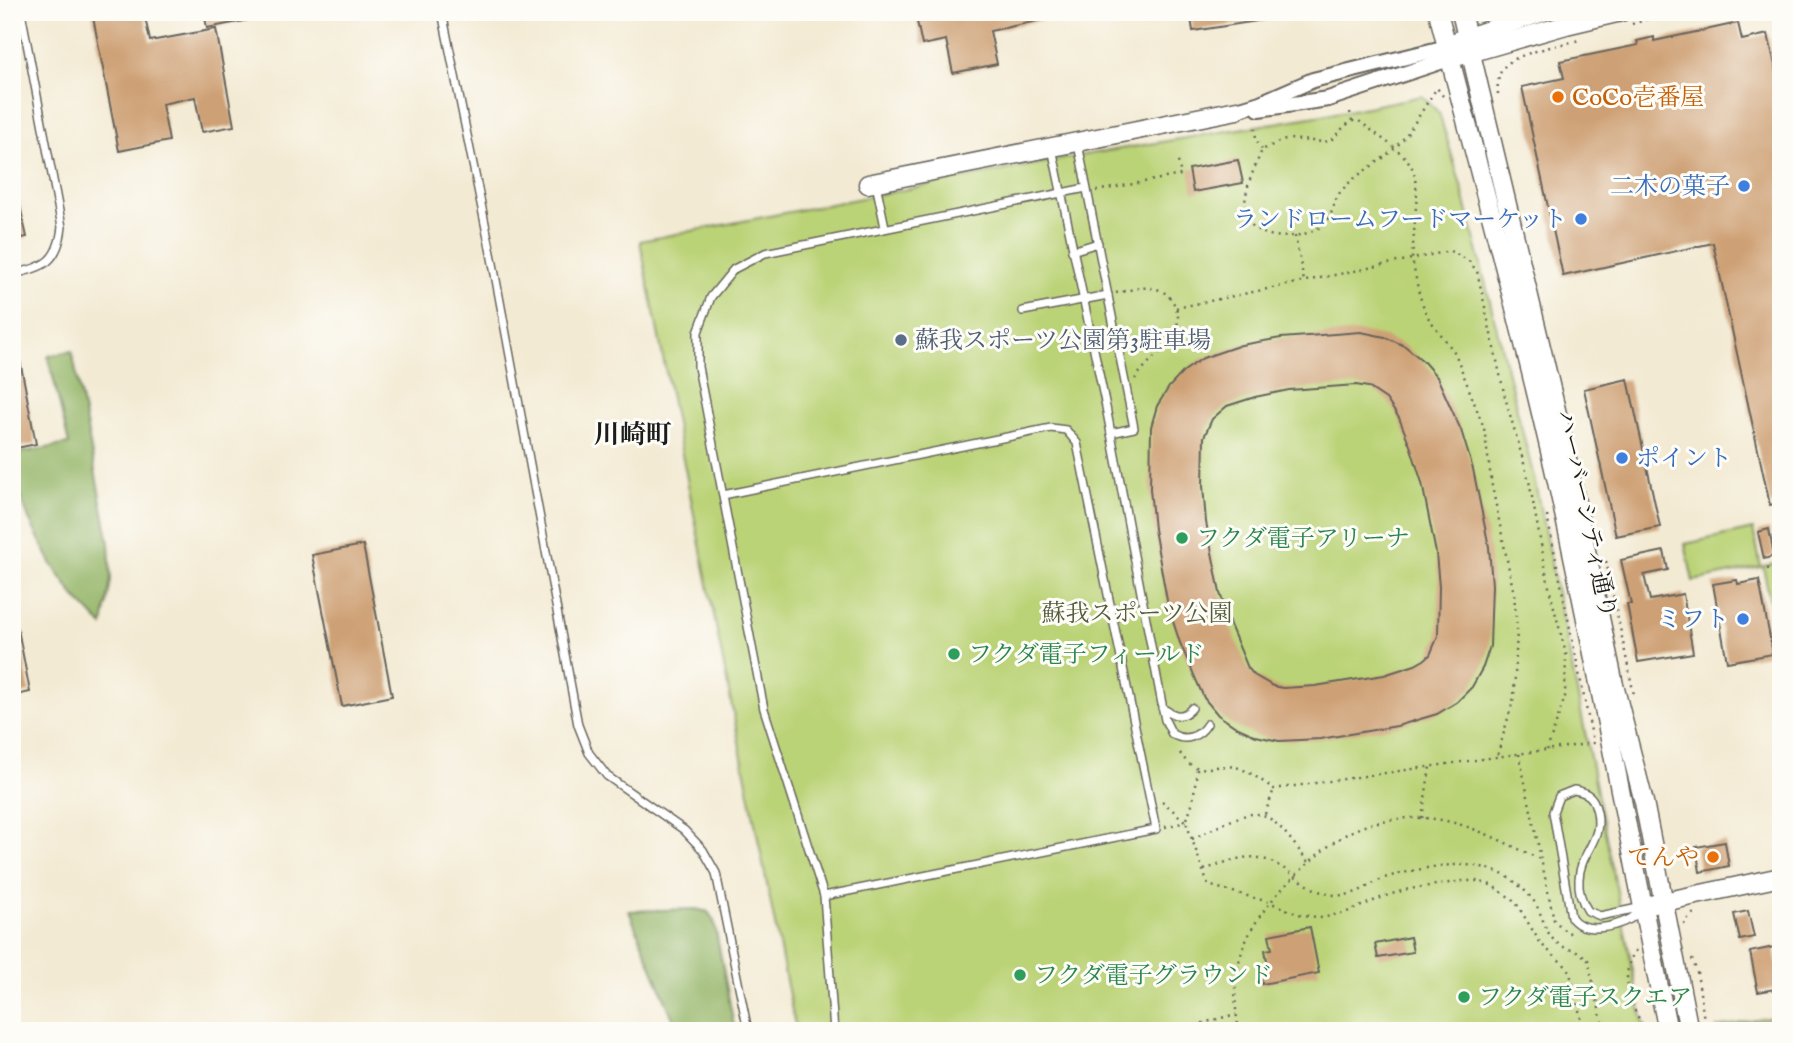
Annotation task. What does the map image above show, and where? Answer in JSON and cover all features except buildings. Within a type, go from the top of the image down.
[{"type":"street","name":"ハーバーシティ通り","points":[[1438,12],[1517,311],[1560,495],[1668,1031]]},
{"type":"street","name":"ハーバーシティ通り","points":[[1461,12],[1565,448],[1614,685],[1644,802],[1689,1031]]},
{"type":"street","points":[[872,184],[1237,110],[1318,101],[1448,53],[1543,12]]},
{"type":"street","points":[[1469,44],[1566,25],[1626,18]]},
{"type":"street","points":[[1237,110],[1313,80],[1448,53]]},
{"type":"street","points":[[1313,80],[1308,85],[1309,93],[1318,101]]},
{"type":"street","points":[[1643,907],[1781,877]]},
{"type":"lane","points":[[12,274],[30,271],[50,261],[60,246],[62,227],[21,12]]},
{"type":"lane","points":[[442,12],[489,245],[578,725],[589,753],[607,776],[684,830],[703,850],[716,873],[748,1031]]},
{"type":"lane","points":[[1077,142],[1135,428],[1111,433]]},
{"type":"lane","points":[[1052,147],[1168,727],[1177,737],[1195,736],[1203,731],[1207,724]]},
{"type":"lane","points":[[872,184],[885,228]]},
{"type":"lane","points":[[834,1031],[824,896],[764,709],[698,368],[698,332],[711,297],[734,269],[765,253],[1087,190]]},
{"type":"lane","points":[[1072,251],[1098,243]]},
{"type":"lane","points":[[1023,311],[1108,295]]},
{"type":"lane","points":[[723,495],[1051,428],[1066,430],[1077,443],[1156,829],[824,896]]},
{"type":"lane","points":[[1163,708],[1178,716],[1184,716],[1192,708]]},
{"type":"lane","points":[[1574,790],[1584,792],[1592,799],[1598,814],[1598,835],[1581,869],[1579,879],[1582,900],[1588,911],[1600,916],[1643,907],[1632,918],[1600,927],[1587,928],[1575,923],[1569,911],[1554,820],[1554,805],[1559,796],[1574,790]]},
{"type":"path","points":[[1626,18],[1671,12]]},
{"type":"path","points":[[1779,12],[1781,23]]},
{"type":"path","points":[[1498,97],[1497,83],[1503,67],[1513,59],[1579,40]]},
{"type":"path","points":[[1447,102],[1437,88],[1395,148],[1344,187],[1336,197],[1330,218],[1312,232],[1283,238],[1267,235],[1253,226],[1245,213],[1244,204],[1251,174],[1262,149],[1290,139],[1330,141],[1352,121],[1366,125],[1395,148],[1407,159],[1414,171],[1417,192],[1412,259],[1419,294],[1427,316],[1455,353],[1484,428],[1492,486],[1514,594],[1517,629],[1514,697],[1497,757]]},
{"type":"path","points":[[1350,112],[1352,121]]},
{"type":"path","points":[[1255,128],[1256,139],[1262,149]]},
{"type":"path","points":[[1087,190],[1181,175],[1177,157]]},
{"type":"path","points":[[1295,236],[1304,282]]},
{"type":"path","points":[[1177,308],[1450,251],[1468,260],[1477,271],[1505,397],[1529,481],[1550,592],[1566,654],[1565,697],[1547,750]]},
{"type":"path","points":[[1108,295],[1135,289],[1159,289],[1177,308],[1179,322],[1173,337],[1139,371],[1127,390]]},
{"type":"path","points":[[1545,505],[1596,756]]},
{"type":"path","points":[[1606,561],[1636,703]]},
{"type":"path","points":[[1767,569],[1781,566]]},
{"type":"path","points":[[1180,753],[1197,769],[1236,767],[1274,789],[1593,743]]},
{"type":"path","points":[[1422,818],[1430,767]]},
{"type":"path","points":[[1186,822],[1193,801],[1197,769]]},
{"type":"path","points":[[1148,789],[1186,822],[1208,885],[1269,902],[1298,914],[1328,918],[1409,889],[1462,881],[1491,885],[1515,901],[1541,944],[1569,969],[1584,1031]]},
{"type":"path","points":[[1265,814],[1274,789]]},
{"type":"path","points":[[1192,839],[1252,812],[1265,814],[1279,824],[1308,863]]},
{"type":"path","points":[[1239,1031],[1235,989],[1241,952],[1257,918],[1308,863],[1338,837],[1353,829],[1383,822],[1422,818],[1453,822],[1542,860]]},
{"type":"path","points":[[1156,829],[1186,822]]},
{"type":"path","points":[[1204,870],[1233,859],[1251,857],[1275,862],[1316,890],[1338,895],[1364,891],[1389,877],[1458,864],[1477,865],[1494,870],[1520,887],[1531,898],[1557,944],[1588,960],[1604,1031]]},
{"type":"path","points":[[1684,927],[1691,914],[1702,908]]},
{"type":"path","points":[[1638,947],[1629,965],[1628,988],[1631,1005],[1647,1031]]},
{"type":"path","points":[[1691,954],[1697,972],[1705,1031]]},
{"type":"path","points":[[1200,1031],[1203,1023],[1236,1014]]},
{"type":"green space","name":"蘇我スポーツ公園","points":[[1422,96],[1439,113],[1462,189],[1534,478],[1645,1031],[796,1031],[640,241],[1084,155]]},
{"type":"green space","points":[[72,351],[109,543],[111,580],[103,626],[75,597],[51,563],[29,519],[13,477],[12,454],[69,444],[48,356]]},
{"type":"green space","points":[[1753,529],[1761,567],[1693,581],[1685,544]]},
{"type":"green space","points":[[1781,563],[1781,654],[1780,654],[1763,566]]},
{"type":"green space","points":[[696,909],[708,912],[714,921],[735,1031],[678,1031],[629,911]]},
{"type":"green space","points":[[1781,1015],[1781,1031],[1718,1031],[1717,1028]]},
{"type":"place","name":"CoCo壱番屋","points":[[1558,97]]},
{"type":"place","name":"二木の菓子","points":[[1744,186]]},
{"type":"place","name":"ランドロームフードマーケット","points":[[1581,219]]},
{"type":"place","name":"蘇我スポーツ公園第3駐車場","points":[[901,340]]},
{"type":"place","name":"ポイント","points":[[1622,458]]},
{"type":"place","name":"フクダ電子アリーナ","points":[[1182,538]]},
{"type":"place","name":"ミフト","points":[[1743,619]]},
{"type":"place","name":"フクダ電子フィールド","points":[[954,654]]},
{"type":"place","name":"てんや","points":[[1713,857]]},
{"type":"place","name":"フクダ電子グラウンド","points":[[1020,975]]},
{"type":"place","name":"フクダ電子スクエア","points":[[1464,997]]},
{"type":"district","name":"川崎町","points":[[633,434]]}]
